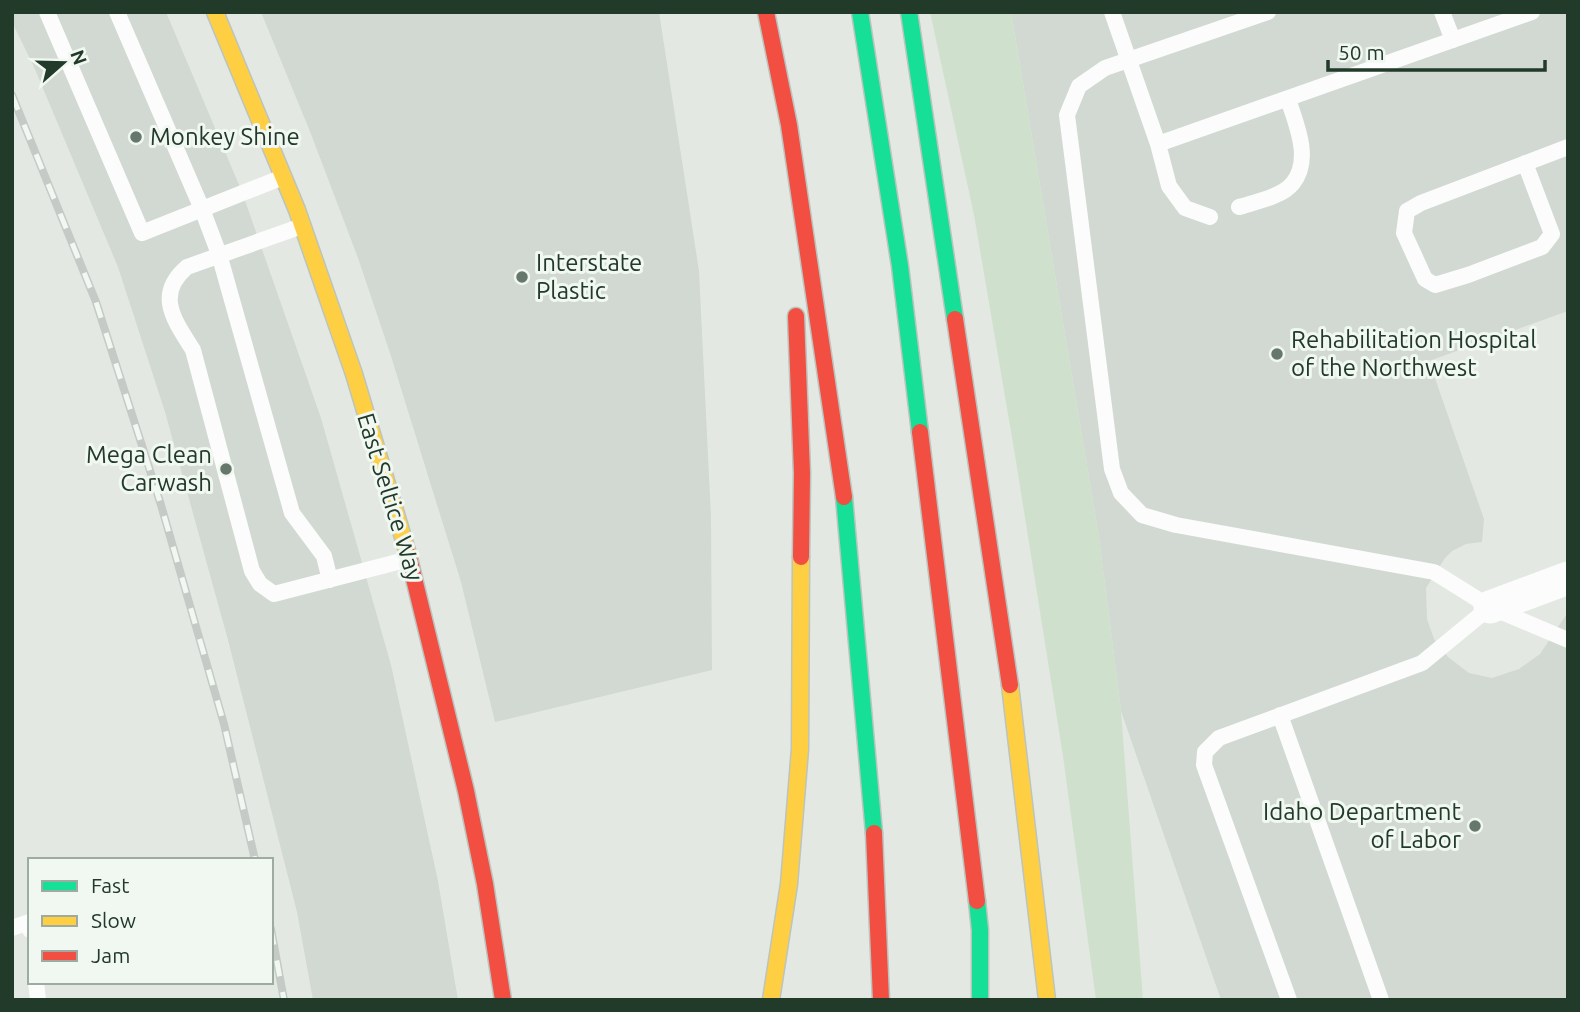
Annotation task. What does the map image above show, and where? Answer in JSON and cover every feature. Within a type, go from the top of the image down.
[{"type":"main road","name":"East Seltice Way","points":[[215,12],[302,226],[354,374],[409,559],[466,791],[485,884],[503,1000]]},
{"type":"main road","points":[[766,12],[789,125],[845,500],[875,843],[881,1000]]},
{"type":"main road","points":[[860,12],[902,280],[980,930],[980,1000]]},
{"type":"main road","points":[[909,12],[1016,728],[1047,1000]]},
{"type":"main road","points":[[789,125],[795,278]]},
{"type":"main road","points":[[771,1000],[789,884],[800,750],[802,473],[796,306]]},
{"type":"street","points":[[1490,607],[1568,578]]},
{"type":"lane","points":[[47,12],[142,233],[283,177]]},
{"type":"lane","points":[[117,12],[219,254],[292,513],[324,555],[330,580]]},
{"type":"lane","points":[[1112,12],[1158,144],[1169,186],[1185,208],[1210,217]]},
{"type":"lane","points":[[1268,12],[1105,68],[1079,86],[1067,115],[1112,470],[1121,493],[1142,515],[1176,525],[1434,572],[1490,607],[1568,640]]},
{"type":"lane","points":[[1442,12],[1453,40]]},
{"type":"lane","points":[[1158,144],[1532,12]]},
{"type":"lane","points":[[1238,207],[1274,195],[1292,184],[1301,167],[1301,138],[1288,99]]},
{"type":"lane","points":[[1525,163],[1552,234],[1542,247],[1457,279],[1434,285],[1425,279],[1404,233],[1407,211],[1421,202],[1525,163],[1568,147]]},
{"type":"lane","points":[[302,226],[187,267],[176,276],[171,286],[170,306],[174,320],[193,351],[252,571],[260,584],[274,594],[409,559]]},
{"type":"lane","points":[[1289,1000],[1204,765],[1205,752],[1219,737],[1422,663],[1490,607]]},
{"type":"lane","points":[[1280,715],[1381,1000]]},
{"type":"shaded area","points":[[12,12],[166,12],[242,192],[321,418],[391,665],[438,881],[458,1000],[313,1000],[297,912],[228,640],[165,412],[118,267],[34,67],[12,22]]},
{"type":"shaded area","points":[[261,12],[659,12],[699,271],[711,517],[712,670],[495,722],[461,582],[390,353],[358,258]]},
{"type":"shaded area","points":[[1011,12],[1568,12],[1568,311],[1429,361],[1484,519],[1482,542],[1466,544],[1452,551],[1426,588],[1427,619],[1434,639],[1448,657],[1469,673],[1492,678],[1519,669],[1540,654],[1568,612],[1568,1000],[1221,1000],[1121,711],[1099,537]]},
{"type":"green space","points":[[930,12],[1011,12],[1099,537],[1121,711],[1143,1000],[1096,1000],[1063,756],[1015,455],[974,215]]},
{"type":"railway","points":[[12,95],[96,302],[161,505],[224,724],[255,858]]},
{"type":"railway","points":[[273,940],[284,1000]]},
{"type":"traffic: fast","points":[[860,12],[900,266],[920,432]]},
{"type":"traffic: fast","points":[[909,12],[955,319]]},
{"type":"traffic: fast","points":[[844,497],[874,833]]},
{"type":"traffic: fast","points":[[977,901],[980,930],[980,1000]]},
{"type":"traffic: slow","points":[[215,12],[297,210],[354,374],[408,554]]},
{"type":"traffic: slow","points":[[771,1000],[789,884],[800,749],[801,557]]},
{"type":"traffic: slow","points":[[1010,685],[1047,1000]]},
{"type":"traffic: jam","points":[[766,12],[789,125],[844,497]]},
{"type":"traffic: jam","points":[[796,316],[802,473],[801,557]]},
{"type":"traffic: jam","points":[[955,319],[1010,685]]},
{"type":"traffic: jam","points":[[920,432],[977,901]]},
{"type":"traffic: jam","points":[[408,554],[466,791],[485,884],[503,1000]]},
{"type":"traffic: jam","points":[[874,833],[881,1000]]},
{"type":"place","name":"Monkey Shine","points":[[136,137]]},
{"type":"place","name":"Interstate Plastic","points":[[522,277]]},
{"type":"place","name":"Rehabilitation Hospital of the Northwest","points":[[1277,354]]},
{"type":"place","name":"Mega Clean Carwash","points":[[226,469]]},
{"type":"place","name":"Idaho Department of Labor","points":[[1475,826]]}]
